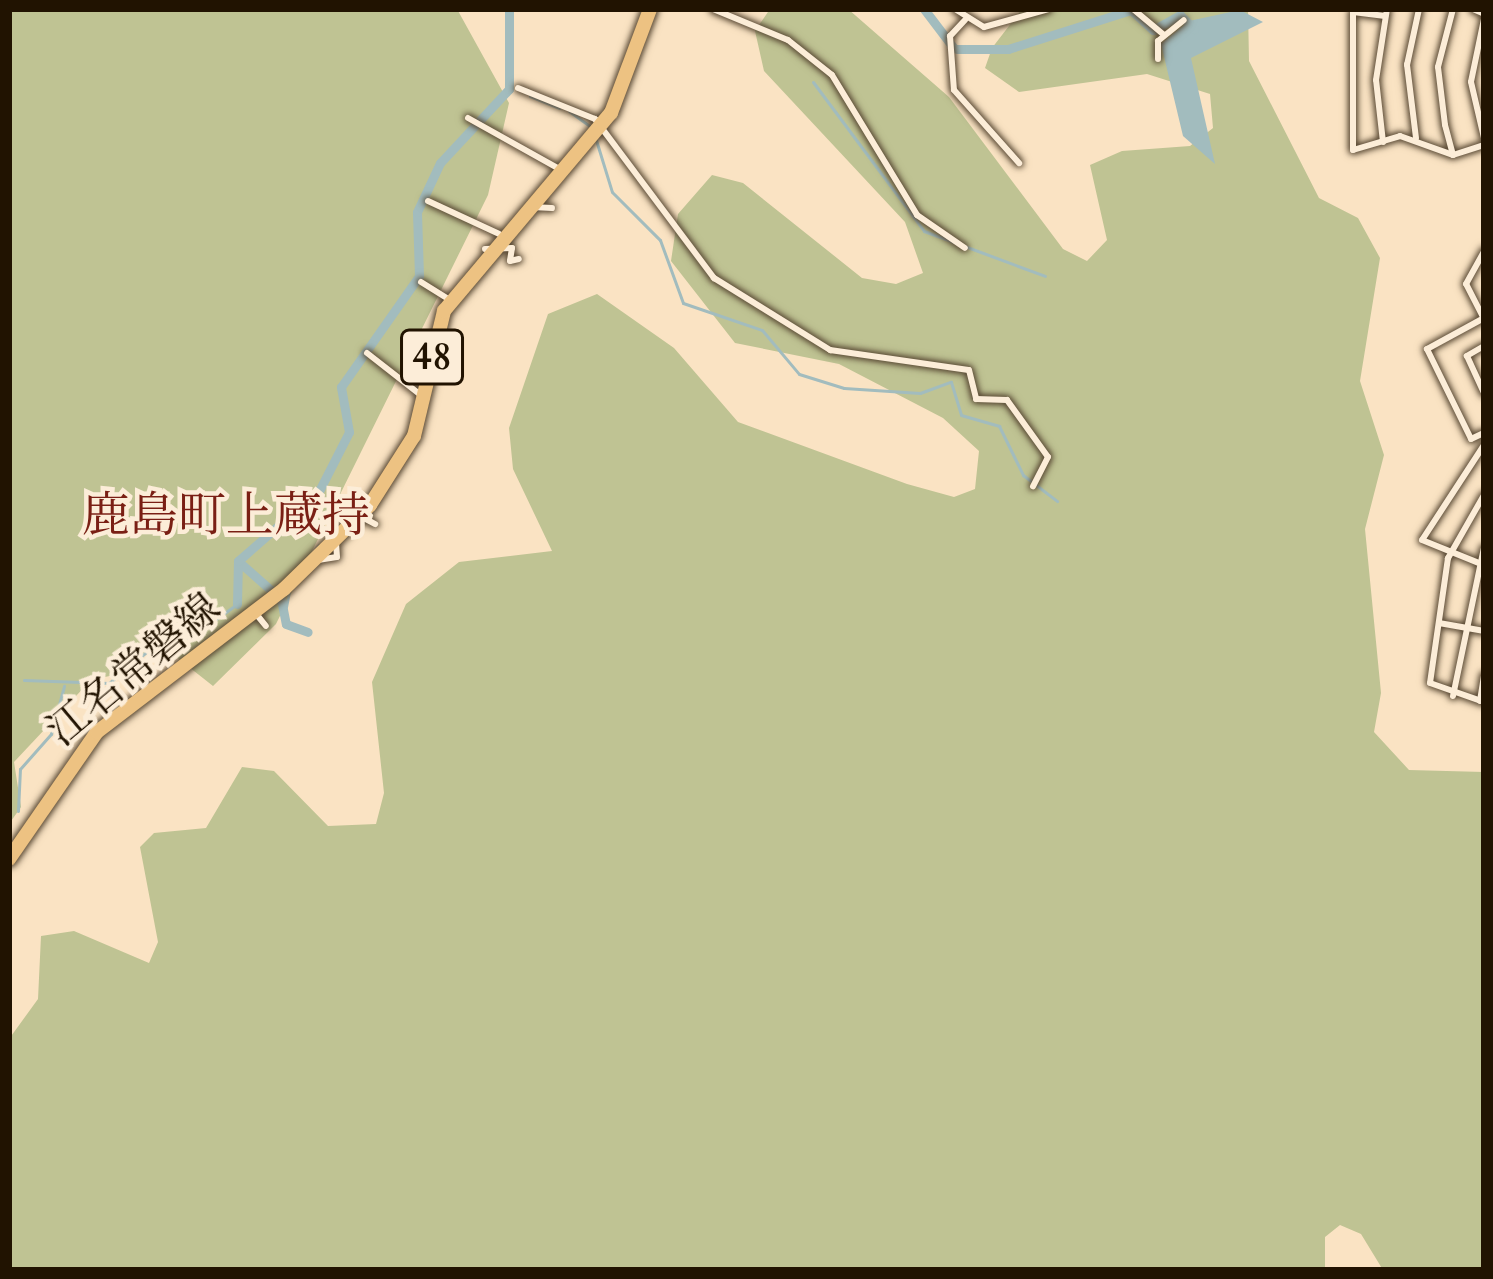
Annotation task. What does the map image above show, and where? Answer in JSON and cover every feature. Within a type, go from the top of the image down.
[{"type":"main road","name":"江名常磐線","points":[[9,859],[97,732],[277,596],[372,514],[425,397],[451,301],[485,249],[508,232],[528,204],[597,132],[650,9]]},
{"type":"street","points":[[713,9],[788,40],[832,75],[911,209],[965,248]]},
{"type":"street","points":[[955,9],[965,20],[994,26],[1049,9]]},
{"type":"street","points":[[1416,138],[1407,65],[1419,9]]},
{"type":"street","points":[[1453,9],[1438,75],[1454,155]]},
{"type":"street","points":[[1383,142],[1386,13],[1353,12],[1345,92],[1353,150],[1416,138],[1454,155],[1484,141],[1471,82],[1484,16],[1473,9]]},
{"type":"street","points":[[1133,10],[1152,35],[1167,33],[1184,20]]},
{"type":"street","points":[[965,20],[950,36],[954,90],[1019,163]]},
{"type":"street","points":[[1158,59],[1167,33]]},
{"type":"street","points":[[518,88],[597,132],[710,274],[830,350],[952,362],[972,374],[976,399],[1007,400],[1048,457],[1033,486]]},
{"type":"street","points":[[468,118],[558,173],[566,190]]},
{"type":"street","points":[[428,201],[508,232]]},
{"type":"street","points":[[528,204],[545,215],[552,208]]},
{"type":"street","points":[[485,249],[512,248],[510,261],[519,259]]},
{"type":"street","points":[[1484,251],[1466,284],[1484,318],[1427,349],[1471,439],[1484,433]]},
{"type":"street","points":[[421,282],[451,301]]},
{"type":"street","points":[[1484,346],[1468,356],[1484,393]]},
{"type":"street","points":[[367,353],[425,397]]},
{"type":"street","points":[[1480,563],[1424,536],[1484,446]]},
{"type":"street","points":[[1484,495],[1450,551],[1430,683],[1452,698],[1482,701],[1484,675]]},
{"type":"street","points":[[1452,698],[1484,548]]},
{"type":"street","points":[[266,626],[277,596]]},
{"type":"street","points":[[1439,623],[1484,631]]},
{"type":"green space","points":[[9,9],[457,9],[509,103],[488,195],[276,624],[213,686],[156,641],[128,672],[91,680],[14,762],[21,807],[9,824]]},
{"type":"green space","points":[[770,9],[848,9],[949,97],[1063,249],[1087,261],[1107,240],[1090,165],[1122,151],[1190,146],[1213,128],[1210,94],[1147,74],[1019,92],[985,68],[992,48],[1022,9],[1248,9],[1249,61],[1319,198],[1358,218],[1380,258],[1360,381],[1384,455],[1365,529],[1381,693],[1374,732],[1409,770],[1484,772],[1484,1270],[1383,1270],[1361,1234],[1340,1225],[1325,1237],[1325,1270],[9,1270],[9,1039],[38,999],[41,936],[74,931],[149,963],[158,942],[140,847],[154,833],[206,828],[242,767],[274,771],[328,826],[376,824],[384,793],[372,682],[406,604],[459,562],[552,551],[513,469],[509,428],[548,314],[597,294],[674,348],[738,422],[907,484],[954,497],[975,489],[979,451],[943,418],[839,364],[735,343],[671,261],[678,214],[712,175],[743,183],[862,278],[896,284],[923,273],[905,222],[764,71],[755,31]]},
{"type":"water","points":[[1240,10],[1263,22],[1191,58],[1215,164],[1183,136],[1161,44],[1189,21]]},
{"type":"waterway","points":[[237,604],[238,561],[320,489],[349,432],[341,387],[419,276],[417,212],[440,163],[509,89],[509,9]]},
{"type":"waterway","points":[[924,9],[953,47]]},
{"type":"waterway","points":[[957,49],[1008,49],[1131,10],[1153,30],[1180,15],[1194,29]]},
{"type":"waterway","points":[[813,82],[924,231],[1045,276]]},
{"type":"waterway","points":[[530,96],[560,108]]},
{"type":"waterway","points":[[569,111],[591,127]]},
{"type":"waterway","points":[[596,140],[612,192],[660,240],[683,303],[762,330],[799,374],[844,388],[920,393],[951,382],[961,415],[999,426],[1023,475],[1057,501]]},
{"type":"waterway","points":[[316,492],[346,518]]},
{"type":"waterway","points":[[285,583],[319,545]]},
{"type":"waterway","points":[[238,561],[281,599],[286,624],[308,632]]},
{"type":"waterway","points":[[286,607],[289,591]]},
{"type":"waterway","points":[[24,680],[109,683],[157,643],[179,646],[237,604]]},
{"type":"waterway","points":[[18,811],[20,769],[51,734],[64,686]]},
{"type":"district","name":"鹿島町上蔵持","points":[[226,516]]}]
